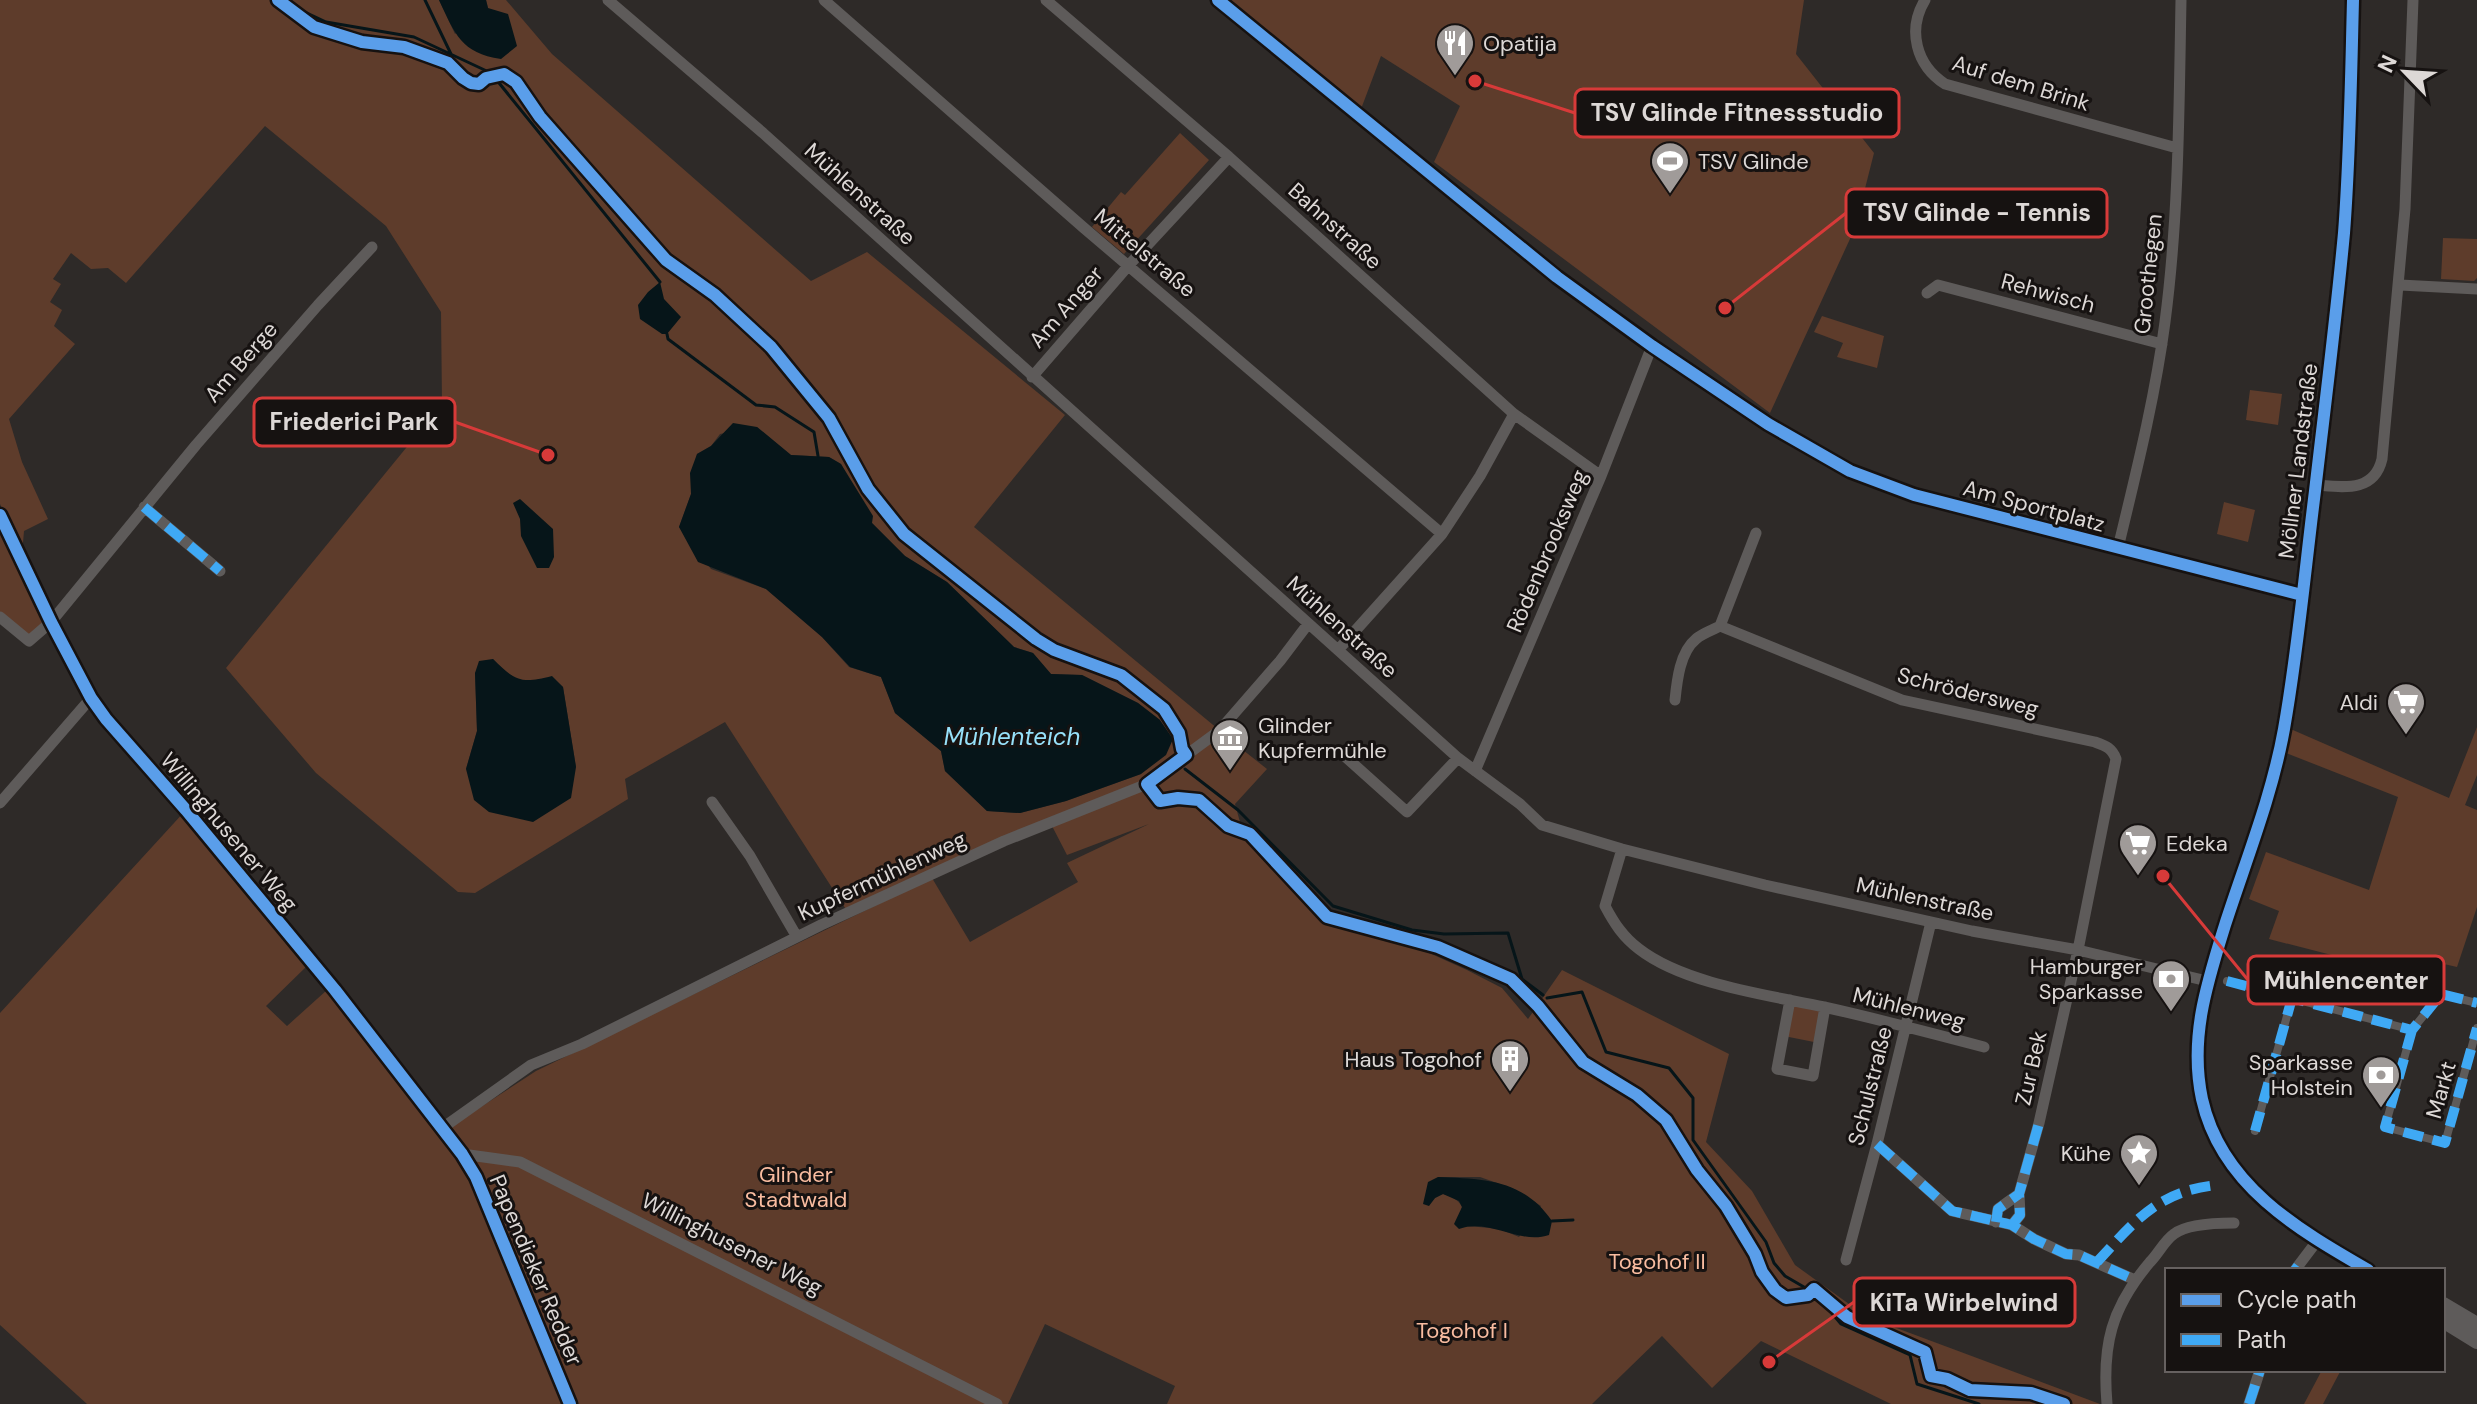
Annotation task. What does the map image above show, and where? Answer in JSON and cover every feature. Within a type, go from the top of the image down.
[{"type":"main road","name":"Möllner Landstraße","points":[[2353,0],[2344,229],[2291,689],[2277,760],[2207,981],[2200,1015],[2198,1063],[2201,1094],[2212,1131],[2233,1167],[2260,1198],[2317,1241],[2364,1268]]},
{"type":"main road","points":[[2445,1306],[2477,1325]]},
{"type":"main road","points":[[2445,1321],[2477,1341]]},
{"type":"street","name":"Mühlenstraße","points":[[608,0],[763,133],[1458,758],[1520,804],[1542,825],[1765,885],[1931,922],[2078,950],[2207,981]]},
{"type":"street","name":"Mittelstraße","points":[[824,0],[1442,534]]},
{"type":"street","name":"Bahnstraße","points":[[1046,0],[1229,157],[1514,414],[1601,476]]},
{"type":"street","name":"Am Sportplatz","points":[[1218,0],[1557,277],[1768,424],[1850,471],[1888,486],[2302,595]]},
{"type":"street","name":"Auf dem Brink","points":[[1925,0],[1915,25],[1917,47],[1925,66],[1945,84],[2177,148]]},
{"type":"street","name":"Groothegen","points":[[2118,548],[2144,439],[2162,344],[2174,237],[2181,0]]},
{"type":"street","points":[[2315,485],[2355,487],[2370,481],[2380,467],[2400,285],[2413,0]]},
{"type":"street","name":"Am Anger","points":[[1032,377],[1129,265],[1229,157]]},
{"type":"street","name":"Am Berge","points":[[51,622],[144,507],[372,247]]},
{"type":"street","name":"Rehwisch","points":[[1927,293],[1938,285],[2162,344]]},
{"type":"street","points":[[2400,285],[2477,289]]},
{"type":"street","name":"Rödenbrooksweg","points":[[1475,771],[1601,476],[1652,346]]},
{"type":"street","points":[[1338,650],[1442,534],[1480,476],[1514,414]]},
{"type":"street","points":[[144,507],[220,571]]},
{"type":"street","name":"Willinghusener Weg","points":[[0,515],[51,622],[91,698],[106,719],[329,982],[462,1154],[520,1162],[997,1404]]},
{"type":"street","points":[[1675,700],[1683,658],[1695,639],[1720,626],[1756,533]]},
{"type":"street","points":[[0,617],[29,641],[51,622]]},
{"type":"street","name":"Kupfermühlenweg","points":[[441,1129],[531,1065],[582,1044],[797,937],[1004,841],[1147,784],[1219,731],[1308,624]]},
{"type":"street","name":"Schrödersweg","points":[[1720,626],[1902,700],[2095,742],[2113,752],[2115,770],[2078,950]]},
{"type":"street","points":[[0,803],[91,698]]},
{"type":"street","points":[[1339,751],[1407,812],[1458,758]]},
{"type":"street","points":[[712,802],[750,856],[797,937]]},
{"type":"street","name":"Mühlenweg","points":[[1622,849],[1605,906],[1617,928],[1640,950],[1690,976],[1984,1047]]},
{"type":"street","name":"Schulstraße","points":[[1846,1260],[1931,922]]},
{"type":"street","name":"Zur Bek","points":[[2012,1225],[2020,1215],[2019,1194],[2039,1123],[2078,950]]},
{"type":"street","points":[[2227,981],[2412,1030]]},
{"type":"street","name":"Markt","points":[[2477,1003],[2441,994],[2412,1030],[2385,1127],[2445,1143],[2477,1028]]},
{"type":"street","points":[[2255,1131],[2292,998]]},
{"type":"street","name":"Mühlenweg","points":[[1790,1000],[1777,1069],[1813,1076],[1825,1007]]},
{"type":"street","points":[[1877,1144],[1952,1211],[2012,1225],[2066,1254],[2088,1258],[2135,1280]]},
{"type":"street","name":"Papendieker Redder","points":[[462,1154],[476,1177],[570,1404]]},
{"type":"street","name":"Zur Bek","points":[[1996,1222],[1998,1209],[2019,1194]]},
{"type":"street","points":[[2107,1404],[2104,1382],[2109,1335],[2124,1297],[2135,1280],[2175,1233],[2213,1223],[2234,1223]]},
{"type":"street","points":[[2297,1268],[2317,1241]]},
{"type":"street","points":[[2249,1404],[2259,1372]]},
{"type":"green space","points":[[0,0],[439,0],[455,34],[488,8],[486,0],[506,0],[552,54],[811,281],[867,252],[1065,415],[974,527],[1218,729],[1145,782],[847,911],[725,722],[625,779],[628,799],[475,893],[458,892],[316,773],[226,668],[442,404],[441,312],[386,226],[265,126],[126,283],[108,268],[91,269],[71,253],[53,279],[61,284],[50,302],[62,310],[54,326],[75,344],[9,419],[22,462],[48,519],[24,531],[22,554],[0,504]],"holes":[[[757,427],[791,455],[829,457],[841,464],[872,523],[905,556],[947,582],[1014,647],[1033,653],[1051,674],[1082,675],[1138,703],[1160,720],[1141,774],[1066,801],[1020,813],[987,811],[945,771],[941,751],[895,713],[881,677],[849,667],[822,637],[766,589],[711,569],[679,527],[691,494],[697,454],[711,446],[720,434]],[[493,659],[513,677],[526,680],[552,677],[563,687],[576,767],[466,769],[477,731],[475,673]]]},
{"type":"green space","name":"TSV Glinde","points":[[1226,0],[1804,0],[1796,54],[1874,153],[1855,228],[1770,413],[1434,162],[1460,106],[1381,56],[1361,109]]},
{"type":"green space","points":[[1180,133],[1209,160],[1124,254],[1092,227],[1121,192],[1125,195]]},
{"type":"green space","points":[[2443,238],[2477,239],[2477,278],[2474,281],[2441,279]]},
{"type":"green space","points":[[1822,316],[1884,336],[1877,368],[1837,357],[1843,343],[1814,332]]},
{"type":"green space","points":[[2250,390],[2282,394],[2278,425],[2246,420]]},
{"type":"green space","points":[[2224,502],[2255,510],[2248,542],[2217,534]]},
{"type":"green space","points":[[0,525],[48,625],[29,641],[0,617]]},
{"type":"green space","points":[[2286,727],[2449,798],[2477,727],[2477,775],[2465,805],[2477,810],[2477,907],[2457,967],[2422,959],[2413,976],[2269,939],[2279,911],[2249,899],[2266,852],[2369,890],[2398,797],[2281,751]]},
{"type":"green space","name":"Glinder Stadtwald","points":[[1219,731],[1267,769],[1235,804],[1243,833],[1324,920],[1416,947],[1467,970],[1502,988],[1528,1019],[1562,970],[1729,1054],[1706,1142],[1752,1191],[1795,1265],[1867,1317],[2100,1404],[1891,1404],[1761,1341],[1712,1388],[1662,1336],[1592,1404],[1167,1404],[1175,1386],[1045,1324],[1008,1404],[87,1404],[0,1325],[0,1013],[185,811],[308,965],[266,1006],[287,1026],[327,990],[447,1129],[536,1071],[932,878],[970,942],[1078,882],[1067,863],[1149,824],[1067,855],[1052,826],[1147,784]],"holes":[[[1438,1177],[1480,1177],[1514,1189],[1541,1206],[1519,1237],[1500,1229],[1468,1226],[1460,1215],[1460,1204],[1446,1195],[1435,1198],[1429,1205]]]},
{"type":"green space","points":[[1790,1000],[1825,1007],[1819,1043],[1784,1036]]},
{"type":"green space","points":[[2321,1372],[2340,1372],[2323,1404],[2304,1404]]},
{"type":"water","points":[[439,0],[486,0],[488,8],[508,14],[517,46],[501,59],[468,47],[455,32]]},
{"type":"water","points":[[660,282],[664,299],[681,317],[667,334],[662,334],[640,319],[638,305]]},
{"type":"water","name":"Mühlenteich","points":[[733,423],[757,427],[791,455],[829,457],[841,464],[873,516],[872,523],[905,556],[947,582],[1014,647],[1033,653],[1051,674],[1082,675],[1138,703],[1160,720],[1173,739],[1166,755],[1141,774],[1066,801],[1020,813],[987,811],[945,771],[941,751],[895,713],[881,677],[850,667],[822,637],[766,589],[698,562],[679,527],[691,494],[690,473],[697,454],[711,446]]},
{"type":"water","points":[[520,499],[553,529],[554,557],[549,568],[537,568],[521,536],[520,519],[513,503]]},
{"type":"water","points":[[493,659],[519,679],[552,676],[563,687],[576,767],[571,798],[533,822],[489,812],[474,800],[466,769],[477,731],[475,673],[479,661]]},
{"type":"water","points":[[1438,1177],[1487,1181],[1515,1189],[1541,1207],[1552,1221],[1549,1235],[1527,1237],[1482,1227],[1459,1229],[1454,1224],[1462,1207],[1459,1201],[1443,1194],[1429,1206],[1423,1204],[1428,1182]]},
{"type":"waterway","points":[[287,0],[292,6],[326,22],[414,37],[491,73],[660,282]]},
{"type":"waterway","points":[[425,0],[451,54]]},
{"type":"waterway","points":[[667,334],[668,339],[756,405],[775,407],[814,432],[818,456]]},
{"type":"waterway","points":[[1185,769],[1238,810],[1333,906],[1412,930],[1444,934],[1508,933],[1522,979],[1543,995]]},
{"type":"waterway","points":[[1547,998],[1582,992],[1606,1052],[1669,1068],[1693,1098],[1693,1140],[1766,1242],[1774,1263],[1785,1276],[1816,1294],[1841,1324],[1910,1355],[1917,1384],[1979,1404]]},
{"type":"waterway","points":[[1552,1221],[1573,1220]]},
{"type":"marked path","points":[[144,507],[220,571]]},
{"type":"marked path","points":[[2227,981],[2412,1030],[2441,994],[2477,1003]]},
{"type":"marked path","points":[[2255,1131],[2292,998]]},
{"type":"marked path","points":[[2412,1030],[2385,1127],[2445,1143],[2477,1028]]},
{"type":"marked path","points":[[1996,1222],[1998,1209],[2019,1194],[2039,1123]]},
{"type":"marked path","points":[[1877,1144],[1952,1211],[2012,1225],[2066,1254],[2079,1255],[2135,1280]]},
{"type":"marked path","points":[[2097,1262],[2136,1221],[2163,1201],[2196,1188],[2217,1185]]},
{"type":"marked path","points":[[2012,1225],[2020,1215],[2019,1194]]},
{"type":"marked path","points":[[2249,1404],[2259,1372]]},
{"type":"cycle path","points":[[278,0],[314,27],[362,42],[404,47],[448,63],[471,83],[479,84],[486,78],[504,74],[516,82],[540,117],[666,260],[715,295],[771,347],[829,418],[868,489],[904,534],[1036,639],[1054,650],[1121,675],[1164,709],[1179,733],[1186,755],[1147,784],[1160,801],[1178,798],[1199,800],[1228,826],[1250,834],[1327,917],[1438,947],[1511,979],[1538,1006],[1583,1062],[1637,1095],[1666,1120],[1697,1170],[1726,1206],[1775,1290],[1786,1298],[1808,1295],[1814,1289],[1847,1317],[1925,1352],[1931,1376],[1947,1379],[1970,1390],[2031,1393],[2064,1404]]},
{"type":"cycle path","points":[[1218,0],[1557,277],[1768,424],[1850,471],[1914,495],[2302,595]]},
{"type":"cycle path","points":[[2353,0],[2344,233],[2293,670],[2273,779],[2206,989],[2198,1054],[2202,1099],[2212,1129],[2226,1156],[2244,1180],[2289,1221],[2365,1268]]},
{"type":"cycle path","points":[[0,515],[51,622],[91,698],[106,719],[335,990],[462,1154],[476,1177],[570,1404]]},
{"type":"place","name":"Opatija","points":[[1455,77]]},
{"type":"place","name":"TSV Glinde Fitnessstudio","points":[[1475,81]]},
{"type":"place","name":"TSV Glinde","points":[[1670,195]]},
{"type":"place","name":"TSV Glinde - Tennis","points":[[1725,308]]},
{"type":"place","name":"Friederici Park","points":[[548,455]]},
{"type":"place","name":"Aldi","points":[[2406,736]]},
{"type":"place","name":"Glinder Kupfermühle","points":[[1230,772]]},
{"type":"place","name":"Mühlencenter","points":[[2163,876]]},
{"type":"place","name":"Edeka","points":[[2138,877]]},
{"type":"place","name":"Hamburger Sparkasse","points":[[2171,1013]]},
{"type":"place","name":"Haus Togohof","points":[[1510,1093]]},
{"type":"place","name":"Sparkasse Holstein","points":[[2381,1109]]},
{"type":"place","name":"Kühe","points":[[2139,1187]]},
{"type":"place","name":"KiTa Wirbelwind","points":[[1769,1362]]},
{"type":"park label","name":"Togohof II","points":[[1657,1261]]},
{"type":"park label","name":"Togohof I","points":[[1462,1330]]}]
